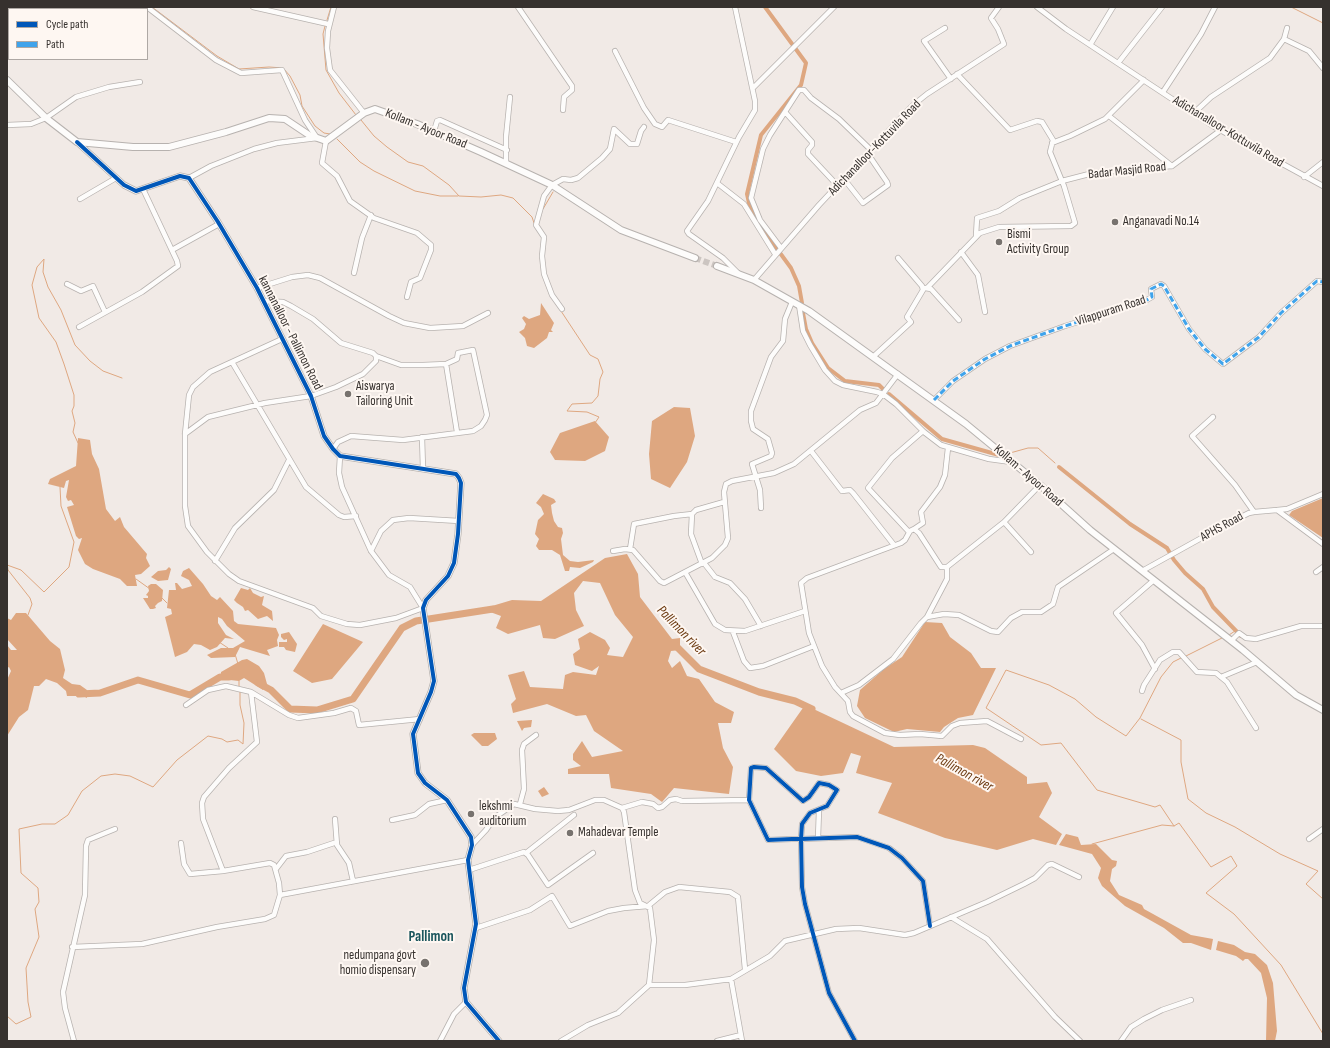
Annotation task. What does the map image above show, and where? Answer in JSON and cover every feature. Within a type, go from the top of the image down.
[{"type":"main road","points":[[7,80],[46,118],[77,142],[133,147],[169,147],[226,132],[269,118],[285,119],[317,138],[326,141]]},
{"type":"main road","name":"Kollam - Ayoor Road","points":[[326,141],[364,114],[375,109],[434,131],[552,185],[621,230],[695,258]]},
{"type":"main road","name":"Kollam - Ayoor Road","points":[[717,266],[754,280],[799,305],[874,356],[966,424],[1040,485],[1090,530],[1231,641],[1296,695],[1323,710]]},
{"type":"street","points":[[77,142],[124,185],[136,191],[180,176],[190,178],[211,166],[254,149],[277,143],[317,138],[299,107],[289,82],[282,70],[241,73],[216,60],[147,7]]},
{"type":"street","points":[[254,7],[328,24]]},
{"type":"street","points":[[334,7],[328,24],[327,48],[330,70],[364,114]]},
{"type":"street","points":[[518,7],[572,86],[572,90],[564,97],[563,110]]},
{"type":"street","points":[[735,7],[753,88],[755,110],[736,142],[708,201],[687,231],[689,234],[723,258],[739,275]]},
{"type":"street","points":[[753,88],[834,7]]},
{"type":"street","name":"Adichanalloor-Kottuvila Road","points":[[754,280],[837,186],[912,106],[957,74],[991,54],[1004,44],[998,29],[991,18],[999,7]]},
{"type":"street","name":"Adichanalloor-Kottuvila Road","points":[[1037,7],[1045,15],[1221,130],[1253,146],[1304,177],[1323,186]]},
{"type":"street","points":[[1090,45],[1113,7]]},
{"type":"street","points":[[1118,63],[1162,7]]},
{"type":"street","points":[[1163,92],[1202,34],[1215,7]]},
{"type":"street","points":[[944,28],[924,42],[951,79]]},
{"type":"street","points":[[1194,113],[1211,97],[1265,63],[1284,39],[1287,28]]},
{"type":"street","points":[[1284,39],[1309,51],[1323,68]]},
{"type":"street","points":[[615,50],[644,108],[655,124],[662,127],[668,120],[736,142]]},
{"type":"street","points":[[874,356],[911,322],[907,317],[925,288],[976,236],[987,230],[999,227],[1074,225],[1075,221],[1062,181],[1050,152],[1052,143],[1051,137],[1040,121],[1010,130],[957,74]]},
{"type":"street","points":[[1052,143],[1096,124],[1109,116],[1144,80]]},
{"type":"street","points":[[7,125],[32,124],[46,118],[76,97],[109,87],[140,82]]},
{"type":"street","points":[[779,251],[760,220],[751,198],[763,150],[799,90],[804,90],[811,98],[839,120],[869,152],[888,182],[888,185],[863,203],[844,179]]},
{"type":"street","points":[[506,164],[510,97]]},
{"type":"street","points":[[785,112],[812,142],[812,146],[808,153],[809,156],[837,186]]},
{"type":"street","points":[[1109,116],[1172,166]]},
{"type":"street","points":[[434,131],[437,121],[440,120],[507,150]]},
{"type":"street","points":[[562,309],[552,295],[544,274],[542,256],[544,238],[536,226],[544,196],[552,185],[563,179],[571,180],[578,178],[602,158],[610,149],[614,129],[630,144],[637,144],[641,131],[644,127]]},
{"type":"street","name":"Badar Masjid Road","points":[[976,236],[977,218],[999,211],[1020,198],[1062,181],[1093,173],[1172,166],[1221,130]]},
{"type":"street","points":[[326,141],[322,162],[337,176],[350,201],[381,221],[417,233],[431,244],[431,250],[420,278],[411,282],[407,296]]},
{"type":"street","points":[[1304,177],[1323,162]]},
{"type":"street","points":[[80,199],[116,178]]},
{"type":"street","name":"kannanalloor - Pallimon Road","points":[[190,178],[220,224],[257,288],[311,396],[324,436],[340,456]]},
{"type":"street","points":[[717,183],[744,204],[779,251]]},
{"type":"street","points":[[78,327],[142,292],[175,268],[178,263],[143,189]]},
{"type":"street","points":[[354,273],[362,238],[371,215]]},
{"type":"street","points":[[172,250],[220,224]]},
{"type":"street","points":[[961,252],[978,275],[985,312]]},
{"type":"street","points":[[898,258],[925,288],[931,290],[959,320]]},
{"type":"street","points":[[257,288],[308,275],[320,278],[389,316],[404,322],[430,328],[463,326],[488,313]]},
{"type":"street","name":"Vilappuram Road","points":[[934,400],[953,381],[985,359],[1010,346],[1065,326],[1145,301],[1152,297],[1151,289],[1161,284],[1164,286],[1189,329],[1205,349],[1223,364],[1259,336],[1281,313],[1317,281],[1323,282]]},
{"type":"street","points":[[66,284],[81,291],[93,286],[105,312]]},
{"type":"street","points":[[264,301],[283,302],[313,319],[341,343],[363,348],[376,356],[401,365],[446,364],[457,359],[458,353],[473,350],[487,415],[482,426],[478,429],[473,431],[403,440],[351,436],[338,442],[333,449]]},
{"type":"street","points":[[761,508],[760,490],[757,477],[754,472],[753,463],[771,456],[772,453],[768,439],[753,429],[751,411],[771,357],[783,341],[785,319],[792,302]]},
{"type":"street","points":[[799,305],[803,331],[822,365],[831,377],[842,385],[883,394],[896,404],[922,431],[948,448],[989,459],[1013,462]]},
{"type":"street","points":[[282,339],[210,372],[193,387],[186,403],[186,517],[188,526],[196,539],[215,561],[239,581],[313,608],[321,616],[347,624],[373,623],[423,610]]},
{"type":"street","points":[[185,434],[208,417],[258,405],[311,396],[357,378],[372,366],[376,361],[376,356]]},
{"type":"street","points":[[232,362],[306,487],[339,515],[344,517],[356,516]]},
{"type":"street","points":[[446,364],[456,432]]},
{"type":"street","points":[[613,551],[630,549],[636,552],[662,582],[668,582],[703,563],[720,552],[728,538],[724,489],[729,482],[757,477],[785,469],[812,451],[860,410],[876,403],[898,374]]},
{"type":"street","points":[[1213,416],[1192,436],[1235,485],[1254,512]]},
{"type":"street","points":[[909,532],[868,488],[892,458],[922,431]]},
{"type":"street","points":[[422,437],[423,469]]},
{"type":"street","points":[[948,448],[945,475],[940,487],[921,512],[923,523],[909,532],[903,542],[803,580],[801,585],[805,610],[814,646],[822,666],[840,693],[848,701],[852,716],[889,734],[942,736],[956,724],[965,721],[987,721],[1021,739]]},
{"type":"street","points":[[812,451],[842,491],[850,490],[853,493],[894,545]]},
{"type":"street","points":[[423,610],[426,600],[448,576],[454,563],[458,522],[459,478],[456,474],[340,456],[338,473],[340,480],[347,499],[372,551],[389,575],[410,587],[423,610],[434,681],[413,734],[418,773],[425,783],[447,800],[471,837],[472,845],[468,860],[476,928],[464,988],[466,1002],[499,1041]]},
{"type":"street","points":[[215,561],[235,528],[274,490],[289,460]]},
{"type":"street","points":[[914,529],[919,533],[941,567],[947,567],[1004,522],[1040,485]]},
{"type":"street","name":"APHS Road","points":[[1142,571],[1249,512],[1276,510],[1295,506],[1323,494]]},
{"type":"street","points":[[630,549],[634,524],[692,514],[696,510],[724,502]]},
{"type":"street","points":[[1276,510],[1323,544]]},
{"type":"street","points":[[692,514],[691,534],[703,563],[715,576],[730,583],[745,599],[761,626]]},
{"type":"street","points":[[372,551],[381,531],[394,520],[409,518],[458,522]]},
{"type":"street","points":[[1004,522],[1031,552]]},
{"type":"street","points":[[928,617],[944,614],[959,615],[991,631],[998,632],[1011,618],[1022,612],[1041,612],[1053,604],[1058,587],[1114,549]]},
{"type":"street","points":[[840,693],[859,685],[893,659],[921,623],[928,617],[947,579],[947,567]]},
{"type":"street","points":[[1316,572],[1323,567]]},
{"type":"street","points":[[685,572],[715,624],[725,630],[733,632],[745,631],[805,610]]},
{"type":"street","points":[[1154,580],[1116,613],[1142,645],[1155,669]]},
{"type":"street","points":[[1231,641],[1239,633],[1246,638],[1256,639],[1301,626],[1323,626]]},
{"type":"street","points":[[733,632],[744,661],[750,668],[763,666],[814,646]]},
{"type":"street","points":[[1142,691],[1144,685],[1163,657],[1173,652],[1182,653],[1191,667],[1197,672],[1209,672],[1221,676],[1227,682],[1256,728]]},
{"type":"street","points":[[1221,676],[1257,662]]},
{"type":"street","points":[[186,705],[208,690],[226,686],[251,692],[289,715],[298,718],[334,714],[351,708],[356,711],[359,725],[420,719]]},
{"type":"street","points":[[223,871],[203,819],[202,803],[204,798],[230,768],[257,742],[251,692]]},
{"type":"street","points":[[520,804],[524,789],[522,750],[524,744],[536,735]]},
{"type":"street","points":[[855,1041],[829,993],[805,904],[802,887],[801,839],[801,826],[808,814],[827,806],[837,790],[829,785],[819,783],[809,797],[802,801],[779,778],[766,768],[751,768],[749,800],[768,840],[801,839],[818,838],[857,837],[889,848],[902,858],[923,881],[930,926]]},
{"type":"street","points":[[472,845],[486,830],[494,818],[514,804],[520,804],[535,809],[548,811],[569,810],[595,800],[604,800],[622,808],[642,802],[653,804],[658,808],[662,808],[670,800],[676,799],[682,801],[749,800]]},
{"type":"street","points":[[392,820],[415,816],[429,804],[447,800]]},
{"type":"street","points":[[561,1041],[588,1025],[618,1013],[649,985],[654,940],[650,908],[640,903],[636,890],[624,812],[622,808]]},
{"type":"street","points":[[818,838],[819,810]]},
{"type":"street","points":[[469,870],[522,852],[526,853],[574,815]]},
{"type":"street","points":[[335,819],[337,842],[341,852],[349,862],[353,880]]},
{"type":"street","points":[[1309,840],[1323,829]]},
{"type":"street","points":[[74,1041],[65,1008],[63,992],[85,895],[87,842],[92,838],[115,830]]},
{"type":"street","points":[[276,868],[286,856],[307,852],[337,842]]},
{"type":"street","points":[[72,947],[142,944],[217,926],[266,919],[275,913],[280,895],[280,883],[274,865],[270,863],[223,871],[190,874],[184,864],[181,843]]},
{"type":"street","points":[[526,853],[548,885],[593,853]]},
{"type":"street","points":[[280,895],[353,880],[395,874],[468,860]]},
{"type":"street","points":[[649,985],[685,986],[731,979],[745,969],[770,956],[785,941],[836,929],[859,928],[905,934],[914,933],[987,902],[1024,884],[1035,878],[1048,865],[1052,864],[1079,877]]},
{"type":"street","points":[[476,928],[530,910],[552,896],[570,926],[608,912],[624,908],[648,906],[665,892],[679,887],[735,894],[738,897],[745,969]]},
{"type":"street","points":[[951,917],[988,939],[1055,1017],[1080,1041]]},
{"type":"street","points":[[731,979],[742,1041]]},
{"type":"street","points":[[1121,1041],[1131,1027],[1144,1019],[1162,1010],[1191,1000]]},
{"type":"street","points":[[440,1041],[454,1014],[466,1002]]},
{"type":"street","points":[[717,1041],[741,1035]]},
{"type":"water","points":[[541,303],[554,323],[551,330],[553,332],[549,332],[547,338],[534,348],[527,346],[525,338],[519,332],[524,329],[526,324],[522,318],[524,316],[529,319],[540,315]]},
{"type":"water","points":[[674,407],[690,408],[695,436],[687,462],[670,488],[651,479],[649,454],[652,421]]},
{"type":"water","points":[[595,421],[609,437],[605,451],[585,461],[555,460],[550,452],[560,433]]},
{"type":"water","points":[[78,438],[90,440],[92,454],[99,469],[106,509],[115,521],[120,517],[124,527],[147,554],[146,558],[150,566],[141,574],[135,575],[137,586],[127,586],[120,579],[93,569],[85,564],[78,550],[82,538],[79,539],[76,536],[67,507],[74,505],[71,500],[68,501],[66,497],[69,480],[66,481],[64,488],[48,484],[50,479],[76,466]]},
{"type":"water","points":[[543,494],[554,499],[556,502],[551,505],[552,513],[554,521],[558,527],[562,528],[563,533],[561,539],[563,555],[570,561],[578,562],[594,560],[593,562],[580,568],[570,567],[569,571],[565,571],[560,555],[552,550],[539,550],[536,546],[539,539],[535,534],[538,520],[544,514],[541,507],[536,503]]},
{"type":"water","points":[[1323,498],[1323,538],[1289,515],[1292,511]]},
{"type":"water","points":[[627,554],[638,574],[640,597],[672,639],[680,638],[680,650],[671,651],[668,661],[672,668],[680,661],[687,676],[699,679],[715,702],[734,712],[731,723],[718,723],[723,748],[733,767],[729,794],[674,788],[662,802],[651,794],[611,788],[609,774],[568,774],[568,769],[581,766],[573,760],[573,754],[582,741],[592,757],[623,751],[594,731],[586,715],[576,716],[547,704],[513,713],[511,704],[516,699],[508,675],[524,671],[530,687],[563,689],[565,675],[573,672],[596,675],[599,666],[592,671],[575,665],[573,654],[580,649],[578,639],[590,632],[605,640],[610,648],[607,655],[623,657],[633,637],[615,615],[600,583],[583,581],[574,593],[576,610],[584,626],[555,639],[543,638],[540,625],[508,634],[496,628],[501,616],[482,609],[512,600],[541,601],[605,558]]},
{"type":"water","points":[[169,567],[171,569],[168,580],[158,581],[151,577],[158,571],[166,570]]},
{"type":"water","points":[[189,568],[211,596],[217,600],[220,597],[233,611],[234,621],[238,624],[276,628],[279,635],[277,640],[278,646],[267,650],[270,656],[240,647],[235,657],[211,658],[207,655],[221,648],[233,648],[245,641],[218,617],[218,623],[226,635],[234,639],[225,638],[217,647],[210,650],[201,645],[194,644],[187,652],[175,657],[165,617],[172,614],[171,609],[167,608],[169,590],[176,590],[175,583],[177,583],[182,589],[192,586],[189,580],[181,576],[183,571]]},
{"type":"water","points":[[151,584],[156,584],[163,590],[162,601],[155,606],[156,608],[153,609],[150,609],[143,598],[148,598],[146,595],[149,591],[148,586]]},
{"type":"water","points":[[241,588],[248,590],[250,588],[253,593],[261,597],[264,596],[262,605],[272,611],[273,621],[267,616],[258,619],[248,610],[245,611],[243,607],[234,600]]},
{"type":"water","points":[[16,613],[26,613],[50,641],[60,649],[65,670],[63,678],[72,684],[80,685],[87,690],[87,698],[83,696],[67,696],[66,691],[57,683],[46,679],[39,686],[34,686],[28,710],[19,717],[7,736],[7,680],[11,671],[9,667],[7,668],[7,645],[11,650],[17,650],[7,639],[7,618],[11,620]]},
{"type":"water","points":[[925,622],[942,623],[950,637],[971,653],[981,668],[996,668],[973,715],[958,718],[944,727],[940,732],[907,729],[894,732],[865,718],[857,706],[860,690],[884,669],[902,657]]},
{"type":"water","points":[[323,624],[363,642],[332,679],[312,683],[293,671]]},
{"type":"water","points":[[289,632],[297,644],[295,652],[286,650],[284,647],[279,647],[279,642],[287,642],[287,639],[284,640],[281,637],[281,634]]},
{"type":"water","points":[[247,659],[259,666],[264,673],[267,684],[263,690],[244,678],[239,681],[221,679],[221,672],[242,660]]},
{"type":"water","points":[[805,705],[894,747],[973,745],[985,748],[1027,777],[1027,784],[1047,782],[1052,793],[1039,817],[1062,834],[1056,845],[1033,839],[997,850],[945,838],[878,813],[892,783],[856,773],[861,756],[851,753],[843,773],[821,776],[796,771],[774,749]]},
{"type":"water","points":[[532,720],[531,727],[524,728],[522,731],[517,721]]},
{"type":"water","points":[[474,733],[495,733],[497,739],[488,746],[482,746],[471,735]]},
{"type":"water","points":[[544,787],[549,794],[542,797],[538,791]]},
{"type":"water","points":[[1066,834],[1078,837],[1081,845],[1096,844],[1112,860],[1117,861],[1116,866],[1112,869],[1110,881],[1119,895],[1142,905],[1144,909],[1191,935],[1213,939],[1211,950],[1191,943],[1183,943],[1164,928],[1125,906],[1102,886],[1098,878],[1101,868],[1092,854],[1059,845]]},
{"type":"water","points":[[1218,941],[1234,945],[1245,952],[1255,954],[1267,965],[1273,983],[1277,1031],[1275,1041],[1266,1041],[1267,998],[1261,973],[1248,959],[1243,961],[1236,956],[1216,950]]},
{"type":"waterway","points":[[152,7],[217,56],[239,69],[269,67],[283,68],[290,76],[300,95],[302,106],[315,126],[324,133],[330,134]]},
{"type":"waterway","points":[[327,20],[331,7]]},
{"type":"waterway","points":[[765,7],[806,63],[801,85],[761,135],[747,194],[749,203],[761,227],[791,268],[799,286],[802,303]]},
{"type":"waterway","points":[[1291,7],[1323,23]]},
{"type":"waterway","points":[[325,26],[323,34],[326,70],[339,93],[356,115]]},
{"type":"waterway","points":[[361,120],[374,136],[387,147],[408,162],[423,166],[449,185],[459,196],[481,197],[501,195],[513,198],[532,217],[534,223]]},
{"type":"waterway","points":[[337,139],[360,162],[374,171],[415,191],[440,196],[458,196]]},
{"type":"waterway","points":[[543,209],[553,192]]},
{"type":"waterway","points":[[78,443],[73,432],[75,423],[72,411],[74,406],[74,395],[56,342],[39,318],[32,285],[37,267],[44,259],[43,272],[48,287],[61,310],[75,345],[90,361],[103,371],[122,378]]},
{"type":"waterway","points":[[561,311],[590,355],[598,359],[603,372],[600,379],[598,396],[592,403],[572,404],[567,411],[587,412],[599,417],[595,423]]},
{"type":"waterway","points":[[803,313],[806,329],[812,343],[828,368],[845,381],[879,385],[883,389]]},
{"type":"waterway","points":[[889,394],[942,439],[999,455]]},
{"type":"waterway","points":[[1010,453],[1028,448],[1038,448],[1055,463]]},
{"type":"waterway","points":[[1059,467],[1130,524],[1167,548],[1174,560],[1185,573],[1203,589],[1213,607],[1241,636]]},
{"type":"waterway","points":[[7,565],[21,570],[44,592],[69,567],[74,542],[61,506],[60,487]]},
{"type":"waterway","points":[[7,563],[8,570],[30,598],[32,604],[28,615]]},
{"type":"waterway","points":[[136,579],[150,589]]},
{"type":"waterway","points":[[162,598],[167,603]]},
{"type":"waterway","name":"Pallimon river","points":[[258,683],[271,690],[290,709],[317,710],[353,699],[402,628],[416,621],[493,609]]},
{"type":"waterway","points":[[1229,635],[1235,631]]},
{"type":"waterway","points":[[1186,656],[1222,638]]},
{"type":"waterway","points":[[219,642],[228,648]]},
{"type":"waterway","name":"Pallimon river","points":[[674,644],[699,669],[759,692],[795,701],[812,709]]},
{"type":"waterway","points":[[235,654],[238,664]]},
{"type":"waterway","points":[[1181,658],[1173,662],[1161,677],[1140,718],[1126,736],[1096,717],[1075,699],[1049,685],[1006,670],[986,708],[1041,745],[1061,743],[1097,790],[1155,807],[1160,805],[1174,826],[1179,823],[1211,867],[1231,856],[1237,866],[1206,893],[1234,914],[1281,965],[1323,1034]]},
{"type":"waterway","name":"Pallimon river","points":[[79,694],[100,693],[138,680],[190,695],[220,677],[229,677]]},
{"type":"waterway","points":[[239,681],[239,688]]},
{"type":"waterway","points":[[7,1016],[16,1024],[31,1017],[28,1002],[26,968],[39,937],[35,909],[39,902],[38,888],[21,873],[19,829],[42,824],[55,824],[68,815],[82,791],[101,776],[115,774],[130,776],[153,787],[177,760],[208,736],[222,739],[227,742],[238,740],[243,744],[244,723],[240,705],[240,691]]},
{"type":"waterway","points":[[1141,719],[1181,740],[1181,762],[1188,799],[1206,813],[1235,827],[1280,854],[1318,871],[1306,884],[1323,899]]},
{"type":"waterway","points":[[1092,844],[1162,825],[1174,826]]},
{"type":"tunnel","points":[[695,258],[717,266]]},
{"type":"marked path","points":[[934,400],[953,381],[985,359],[1010,346],[1065,326],[1145,301],[1152,297],[1151,289],[1161,284],[1164,286],[1189,329],[1205,349],[1223,364],[1259,337],[1281,313],[1317,281],[1323,282]]},
{"type":"cycle path","points":[[77,142],[124,185],[136,191],[180,176],[189,178],[218,222],[257,288],[311,396],[324,436],[340,456],[456,474],[459,478],[461,483],[458,534],[454,563],[448,576],[426,600],[423,608],[434,681],[431,692],[413,734],[418,773],[425,783],[447,800],[471,837],[472,845],[468,860],[476,924],[464,988],[466,1002],[499,1041]]},
{"type":"cycle path","points":[[855,1041],[829,993],[805,904],[802,887],[801,839],[802,824],[810,813],[827,806],[837,790],[829,785],[819,783],[809,797],[803,801],[766,768],[751,768],[749,800],[768,840],[792,839],[801,839],[857,837],[889,848],[902,858],[923,881],[930,926]]},
{"type":"place","name":"Anganavadi No.14","points":[[1115,222]]},
{"type":"place","name":"Bismi Activity Group","points":[[999,242]]},
{"type":"place","name":"Aiswarya Tailoring Unit","points":[[348,394]]},
{"type":"place","name":"lekshmi auditorium","points":[[471,814]]},
{"type":"place","name":"Mahadevar Temple","points":[[570,833]]},
{"type":"place","name":"nedumpana govt homio dispensary","points":[[425,963]]},
{"type":"district","name":"Pallimon","points":[[431,937]]}]
